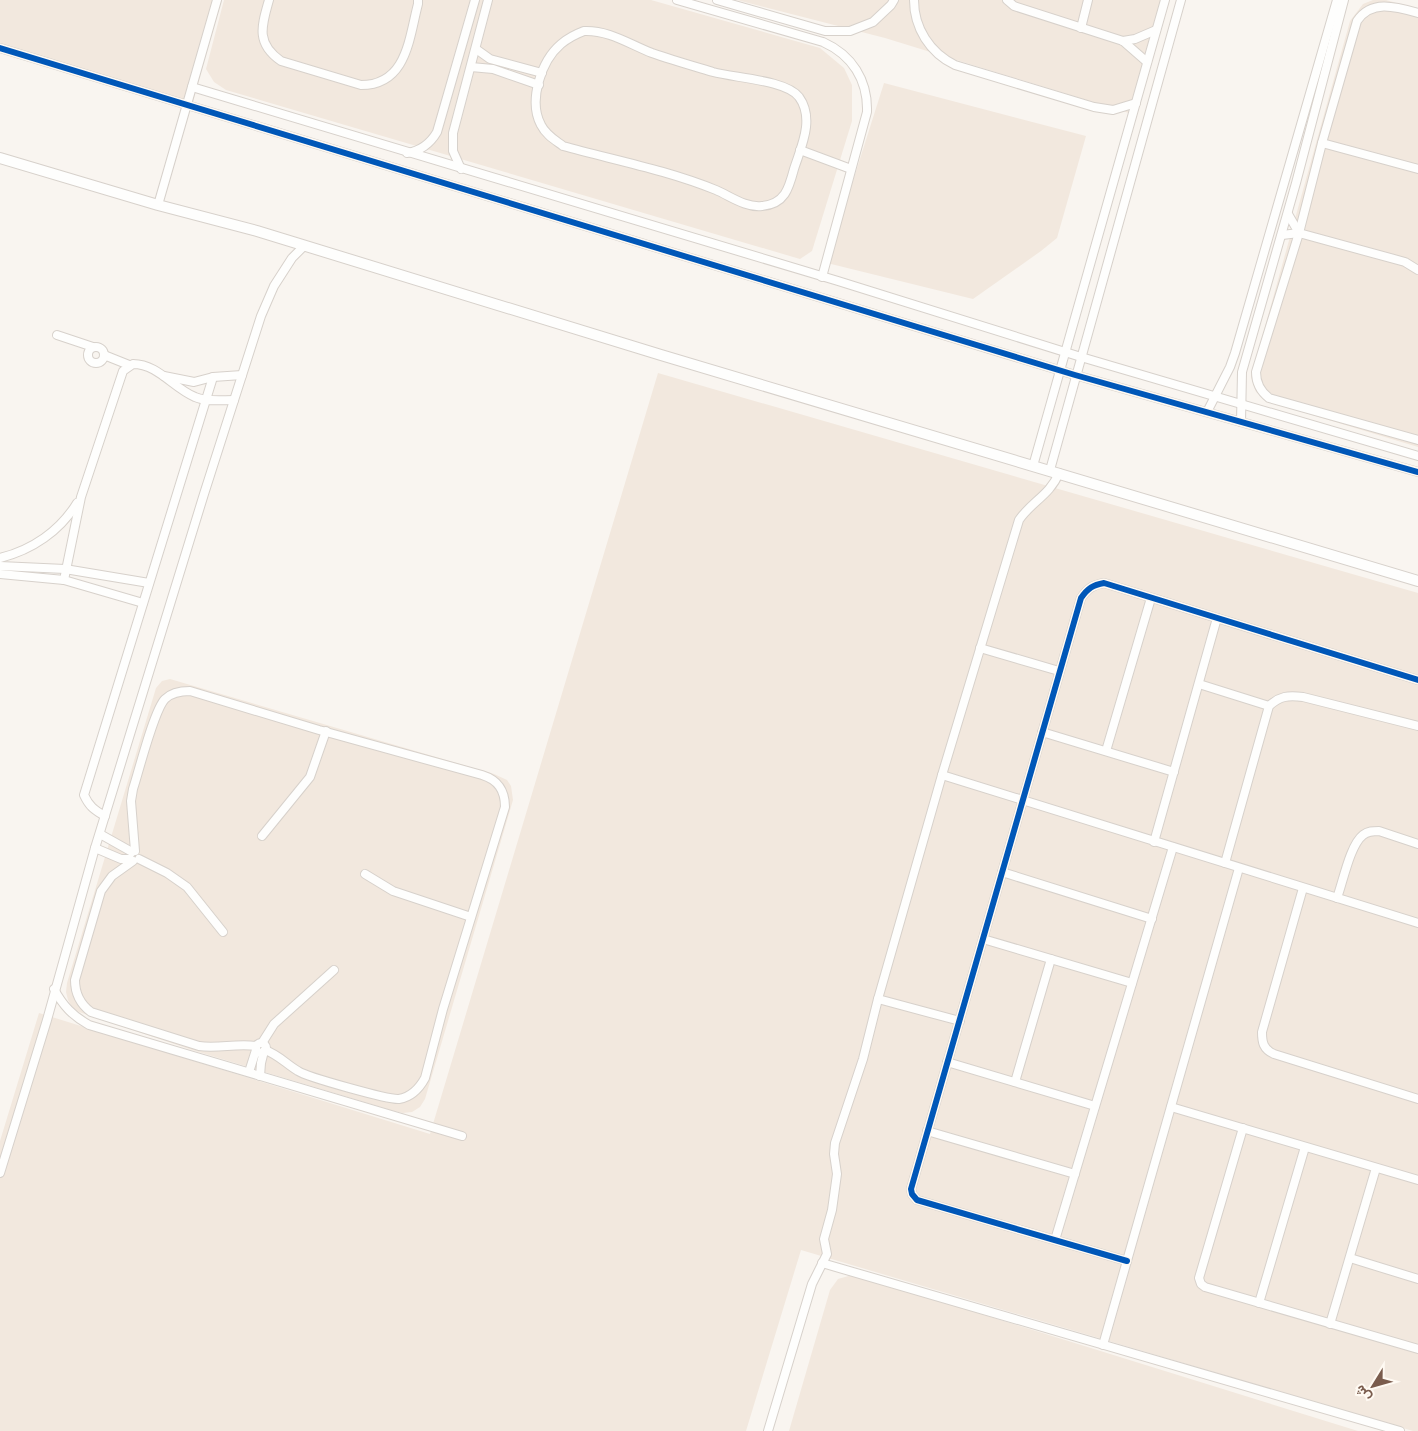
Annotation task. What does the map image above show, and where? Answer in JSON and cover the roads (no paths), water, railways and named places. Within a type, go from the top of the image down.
[{"type":"street","points":[[158,205],[216,0]]},
{"type":"street","points":[[269,0],[262,25],[262,34],[264,42],[274,56],[281,60],[361,85],[380,83],[388,78],[401,64],[418,0]]},
{"type":"street","points":[[408,153],[423,148],[437,132],[475,0]]},
{"type":"street","points":[[461,169],[455,158],[452,139],[488,0]]},
{"type":"street","points":[[677,0],[823,42],[850,60],[862,80],[867,112],[822,277]]},
{"type":"street","points":[[717,0],[825,31],[850,31],[873,22],[894,0]]},
{"type":"street","points":[[914,0],[914,11],[924,37],[942,59],[955,65],[1103,109],[1122,108],[1136,103]]},
{"type":"street","points":[[1006,0],[1014,6],[1123,40],[1135,39],[1156,30]]},
{"type":"street","points":[[1081,28],[1088,0]]},
{"type":"street","points":[[1033,466],[1165,0]]},
{"type":"street","points":[[768,1431],[812,1284],[827,1254],[824,1238],[832,1210],[836,1179],[835,1143],[863,1059],[878,999],[942,775],[1020,520],[1025,512],[1049,491],[1081,356],[1181,0]]},
{"type":"street","points":[[1208,412],[1235,353],[1337,0]]},
{"type":"street","points":[[1241,422],[1242,372],[1288,214],[1344,0]]},
{"type":"street","points":[[1418,13],[1384,4],[1371,5],[1360,14],[1322,143],[1299,233],[1256,372],[1260,390],[1270,398],[1418,440]]},
{"type":"street","points":[[584,31],[598,31],[686,64],[788,88],[798,96],[804,107],[807,119],[806,132],[788,191],[781,199],[772,204],[751,205],[692,181],[563,146],[550,137],[541,125],[536,110],[536,94],[539,85],[542,73],[552,54],[561,44],[572,36],[584,31]]},
{"type":"street","points":[[1123,40],[1147,62]]},
{"type":"street","points":[[0,48],[1076,375],[1418,472]]},
{"type":"street","points":[[476,49],[490,59],[542,73]]},
{"type":"street","points":[[471,67],[493,69],[539,85]]},
{"type":"street","points":[[192,88],[1065,352],[1418,456]]},
{"type":"street","points":[[1322,143],[1418,169]]},
{"type":"street","points":[[800,150],[851,169]]},
{"type":"street","points":[[0,158],[158,205],[257,231],[642,349],[1418,581]]},
{"type":"street","points":[[1286,179],[1296,183]]},
{"type":"street","points":[[1288,214],[1299,233]]},
{"type":"street","points":[[1282,235],[1299,233],[1405,262],[1418,270]]},
{"type":"street","points":[[1098,234],[1114,238]]},
{"type":"street","points":[[0,1174],[47,1020],[54,989],[95,848],[234,400],[270,293],[282,271],[304,246]]},
{"type":"street","points":[[57,335],[102,349],[104,355],[101,361],[95,363],[88,357],[87,354],[93,347]]},
{"type":"street","points":[[104,355],[129,365],[144,365],[164,376],[194,382],[213,377],[242,376]]},
{"type":"street","points":[[64,580],[81,497],[120,375],[129,365]]},
{"type":"street","points":[[164,376],[171,384],[191,396],[206,399],[234,400]]},
{"type":"street","points":[[105,816],[93,810],[84,795],[213,377]]},
{"type":"street","points":[[0,558],[31,546],[51,533],[68,516],[81,497]]},
{"type":"street","points":[[0,566],[65,569],[148,583]]},
{"type":"street","points":[[0,574],[64,580],[143,603]]},
{"type":"street","points":[[1127,1261],[917,1200],[910,1189],[1081,598],[1087,590],[1095,585],[1104,583],[1418,680]]},
{"type":"street","points":[[1106,751],[1151,598]]},
{"type":"street","points":[[1154,842],[1217,618]]},
{"type":"street","points":[[980,648],[1059,671]]},
{"type":"street","points":[[1198,684],[1269,706]]},
{"type":"street","points":[[190,691],[482,775],[497,783],[505,798],[505,807],[443,1009],[425,1078],[415,1092],[408,1096],[391,1099],[300,1072],[277,1055],[261,1048],[241,1044],[214,1047],[199,1046],[91,1012],[80,1002],[75,988],[76,980],[101,891],[112,876],[134,856],[131,801],[133,789],[160,707],[169,696],[176,692],[190,691]]},
{"type":"street","points":[[1225,863],[1269,706],[1277,698],[1290,695],[1303,697],[1418,726]]},
{"type":"street","points":[[262,836],[310,778],[326,731]]},
{"type":"street","points":[[1042,732],[1174,772]]},
{"type":"street","points":[[942,775],[1418,923]]},
{"type":"street","points":[[1337,898],[1354,847],[1365,834],[1379,831],[1418,844]]},
{"type":"street","points":[[100,834],[134,856],[167,872],[187,887],[223,932]]},
{"type":"street","points":[[1055,1240],[1173,847]]},
{"type":"street","points":[[95,848],[121,859],[134,856]]},
{"type":"street","points":[[1103,1345],[1239,868]]},
{"type":"street","points":[[1002,872],[1152,919]]},
{"type":"street","points":[[365,874],[392,891],[471,917]]},
{"type":"street","points":[[1303,888],[1262,1032],[1264,1047],[1268,1052],[1418,1099]]},
{"type":"street","points":[[983,939],[1132,983]]},
{"type":"street","points":[[1015,1082],[1050,959]]},
{"type":"street","points":[[249,1072],[274,1024],[334,970]]},
{"type":"street","points":[[54,989],[68,1010],[89,1025],[462,1136]]},
{"type":"street","points":[[878,999],[960,1021]]},
{"type":"street","points":[[260,1076],[261,1048]]},
{"type":"street","points":[[947,1062],[1096,1106]]},
{"type":"street","points":[[1171,1107],[1418,1180]]},
{"type":"street","points":[[1243,1128],[1199,1281],[1205,1287],[1418,1349]]},
{"type":"street","points":[[927,1131],[1075,1174]]},
{"type":"street","points":[[1259,1303],[1305,1147]]},
{"type":"street","points":[[1330,1324],[1376,1168]]},
{"type":"street","points":[[1350,1258],[1418,1279]]},
{"type":"street","points":[[822,1263],[1400,1431]]}]
